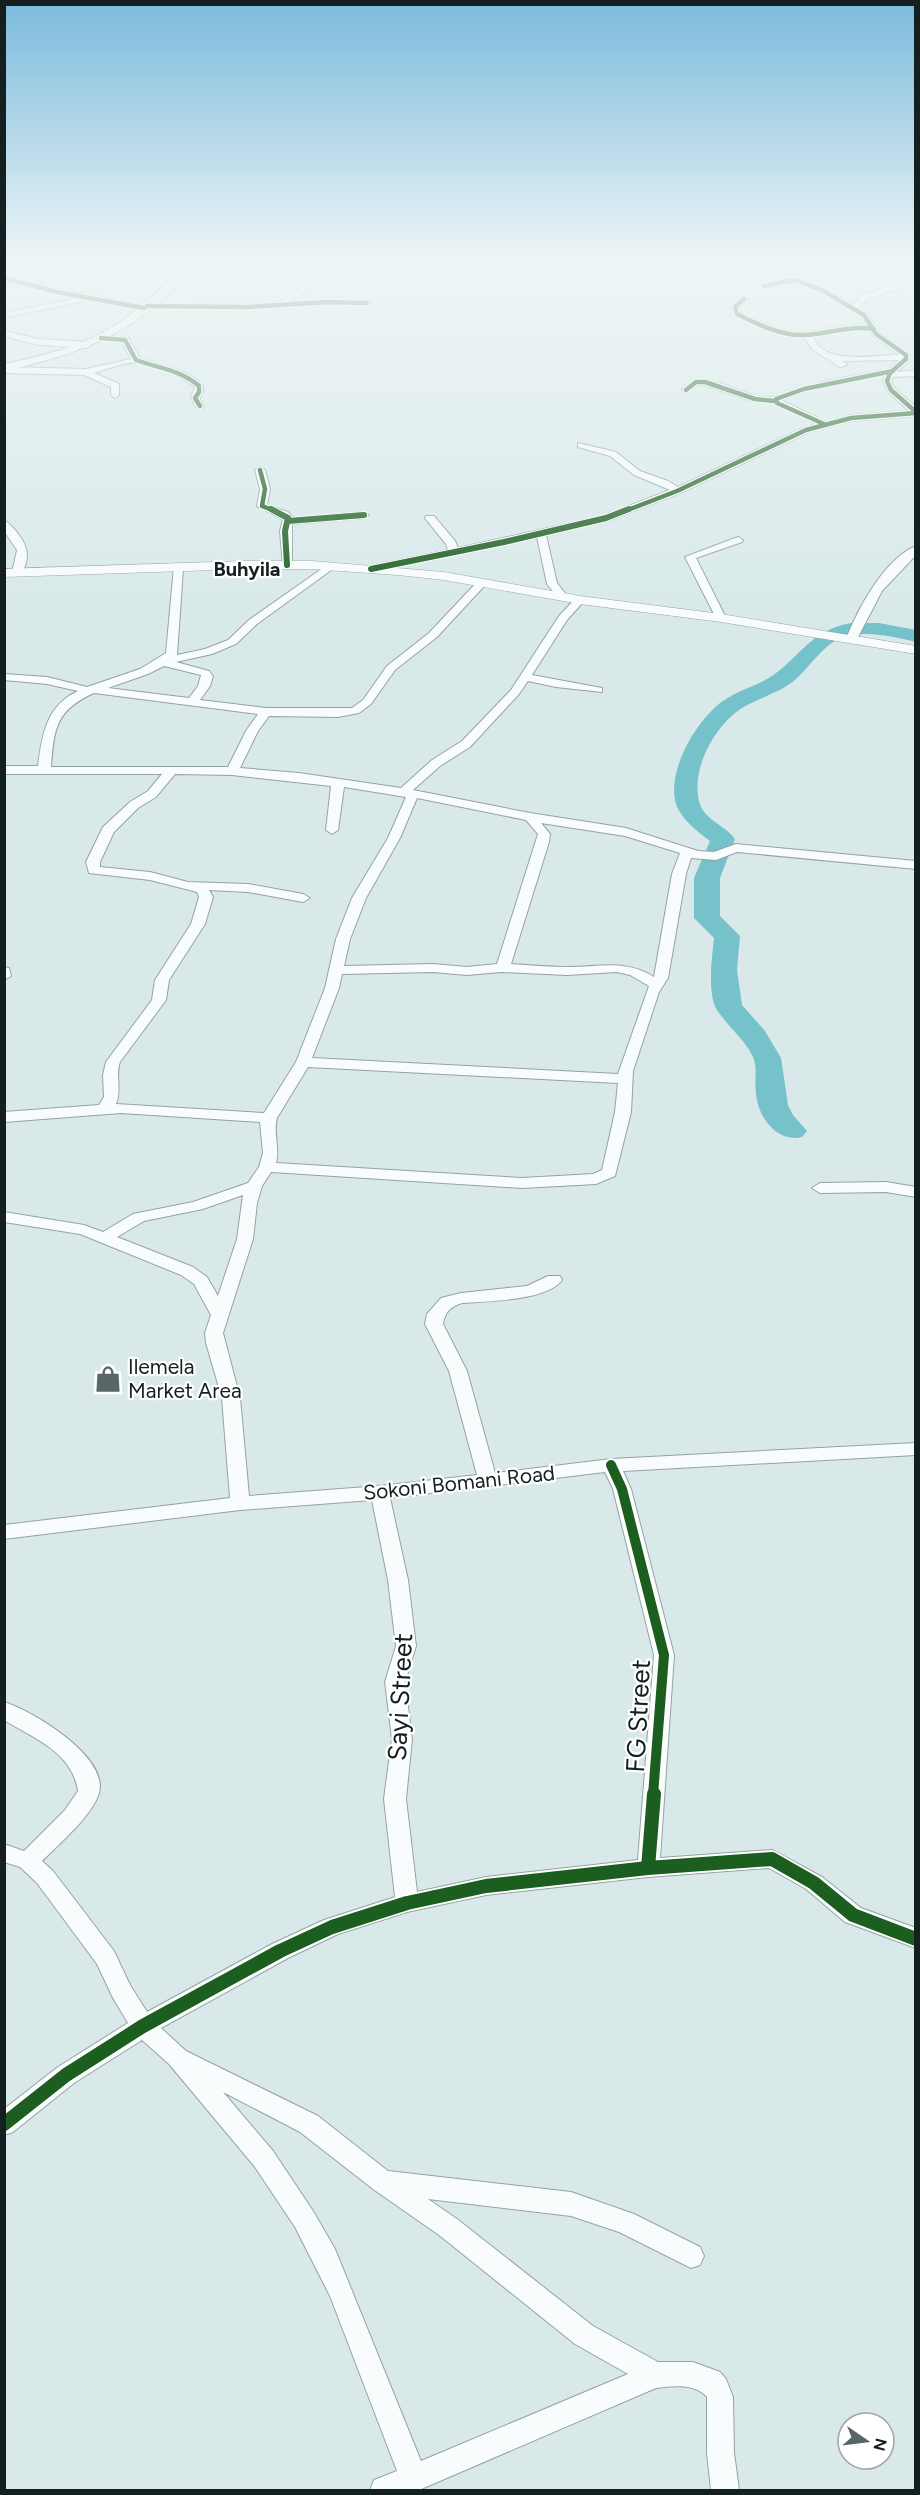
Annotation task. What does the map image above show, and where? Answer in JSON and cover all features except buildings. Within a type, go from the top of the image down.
[{"type":"street","points":[[93,375],[116,386],[115,395]]},
{"type":"street","points":[[184,375],[199,386],[199,392],[195,398],[200,406]]},
{"type":"street","points":[[775,401],[804,389],[872,375]]},
{"type":"street","points":[[890,375],[887,381],[891,390],[915,412]]},
{"type":"street","points":[[686,390],[696,382],[702,381],[755,399],[775,401],[792,412],[824,424]]},
{"type":"street","points":[[372,569],[454,553],[606,518],[677,491],[806,430],[850,418],[915,412]]},
{"type":"street","points":[[581,445],[613,454],[637,473],[665,483],[677,491]]},
{"type":"street","points":[[260,470],[265,489],[262,506],[284,514],[288,521],[285,531],[287,565]]},
{"type":"street","points":[[288,521],[364,515]]},
{"type":"street","points":[[430,518],[451,543],[454,553]]},
{"type":"street","points":[[4,523],[19,540],[24,557],[11,573]]},
{"type":"street","points":[[541,534],[552,584],[563,597]]},
{"type":"street","points":[[722,618],[690,557],[738,540]]},
{"type":"street","points":[[852,639],[870,598],[895,565],[915,549]]},
{"type":"street","points":[[11,573],[287,565],[423,573],[580,600],[722,618],[915,650]]},
{"type":"street","points":[[44,771],[52,721],[64,708],[90,690],[162,663],[208,652],[232,642],[253,622],[330,566]]},
{"type":"street","points":[[153,696],[141,687],[172,654],[178,569]]},
{"type":"street","points":[[4,677],[43,680],[90,690],[266,711],[338,714],[355,711],[367,702],[391,668],[433,635],[482,583]]},
{"type":"street","points":[[240,1503],[231,1398],[214,1333],[245,1239],[249,1203],[254,1186],[267,1167],[271,1153],[268,1118],[303,1062],[332,988],[343,939],[359,898],[407,811],[408,794],[436,763],[466,744],[515,692],[527,677],[532,664],[563,618],[580,600]]},
{"type":"street","points":[[162,663],[205,673],[207,676],[204,686],[193,701]]},
{"type":"street","points":[[527,677],[598,690]]},
{"type":"street","points":[[232,771],[252,731],[266,711]]},
{"type":"street","points":[[4,770],[232,771],[338,782],[530,818],[626,832],[687,852],[716,856],[736,848],[915,866]]},
{"type":"street","points":[[4,777],[21,770]]},
{"type":"street","points":[[104,1109],[113,1096],[109,1069],[159,1000],[162,980],[201,916],[206,897],[202,890],[189,885],[150,876],[99,871],[92,868],[102,843],[114,823],[134,805],[152,794],[172,770]]},
{"type":"street","points":[[332,830],[338,782]]},
{"type":"street","points":[[367,787],[395,800],[407,811]]},
{"type":"street","points":[[501,968],[506,962],[543,842],[544,834],[530,818]]},
{"type":"street","points":[[267,1167],[513,1182],[596,1179],[609,1173],[617,1144],[626,1079],[652,992],[661,978],[679,874],[687,852]]},
{"type":"street","points":[[189,885],[248,888],[303,898]]},
{"type":"street","points":[[336,970],[433,968],[467,971],[501,968],[577,971],[613,967],[630,970],[656,985]]},
{"type":"street","points":[[303,1062],[626,1079]]},
{"type":"street","points":[[4,1117],[104,1109],[211,1112],[268,1118]]},
{"type":"street","points":[[104,1238],[139,1217],[197,1206],[254,1186]]},
{"type":"street","points":[[820,1188],[886,1187],[915,1192]]},
{"type":"street","points":[[4,1217],[58,1224],[104,1238],[187,1271],[201,1281],[219,1314]]},
{"type":"street","points":[[488,1480],[458,1371],[434,1324],[436,1314],[447,1302],[461,1298],[530,1291],[554,1280]]},
{"type":"street","name":"Sokoni Bomani Road","points":[[4,1532],[240,1503],[380,1493],[611,1465],[915,1449]]},
{"type":"street","name":"FG Street","points":[[611,1465],[622,1489],[664,1655],[648,1868]]},
{"type":"street","name":"Sayi Street","points":[[380,1493],[398,1580],[406,1646],[395,1682],[402,1739],[395,1799],[407,1903]]},
{"type":"street","points":[[4,1710],[65,1746],[86,1773],[89,1792],[73,1816],[12,1857],[45,1877],[81,1928],[97,1945],[143,2026],[177,2057],[264,2159],[320,2248],[342,2294],[414,2479]]},
{"type":"street","points":[[4,2124],[66,2075],[143,2026],[280,1951],[332,1926],[407,1903],[486,1886],[648,1868],[758,1858],[772,1859],[814,1883],[853,1916],[897,1930],[915,1939]]},
{"type":"street","points":[[177,2057],[309,2124],[382,2181],[448,2227],[584,2336],[656,2375]]},
{"type":"street","points":[[382,2181],[571,2204],[625,2222],[691,2256]]},
{"type":"street","points":[[384,2490],[656,2375],[681,2372],[699,2376],[712,2384],[720,2395],[721,2464],[725,2490]]},
{"type":"waterway","points":[[792,1131],[780,1119],[773,1105],[767,1058],[755,1037],[728,1007],[724,970],[727,936],[707,918],[707,878],[723,839],[690,809],[686,792],[687,778],[697,748],[723,711],[782,679],[818,645],[834,634],[842,631],[869,629],[889,630],[916,636]]},
{"type":"cycle path","points":[[184,375],[199,386],[199,392],[195,398],[200,406]]},
{"type":"cycle path","points":[[824,424],[777,403],[776,399],[804,389],[871,375]]},
{"type":"cycle path","points":[[889,375],[887,381],[891,390],[916,412]]},
{"type":"cycle path","points":[[686,390],[696,382],[705,382],[755,399],[775,401]]},
{"type":"cycle path","points":[[371,569],[504,542],[606,518],[677,491],[806,430],[851,418],[916,413]]},
{"type":"cycle path","points":[[260,470],[265,489],[262,506],[284,514],[288,518],[285,531],[287,565]]},
{"type":"cycle path","points":[[288,521],[364,515]]},
{"type":"cycle path","points":[[611,1465],[622,1489],[664,1655],[648,1868]]},
{"type":"cycle path","points":[[4,2124],[66,2075],[143,2026],[280,1951],[332,1927],[407,1903],[486,1886],[648,1868],[772,1859],[814,1883],[853,1915],[916,1939]]},
{"type":"place","name":"Ilemela Market Area","points":[[108,1379]]},
{"type":"district","name":"Buhyila","points":[[247,569]]}]
